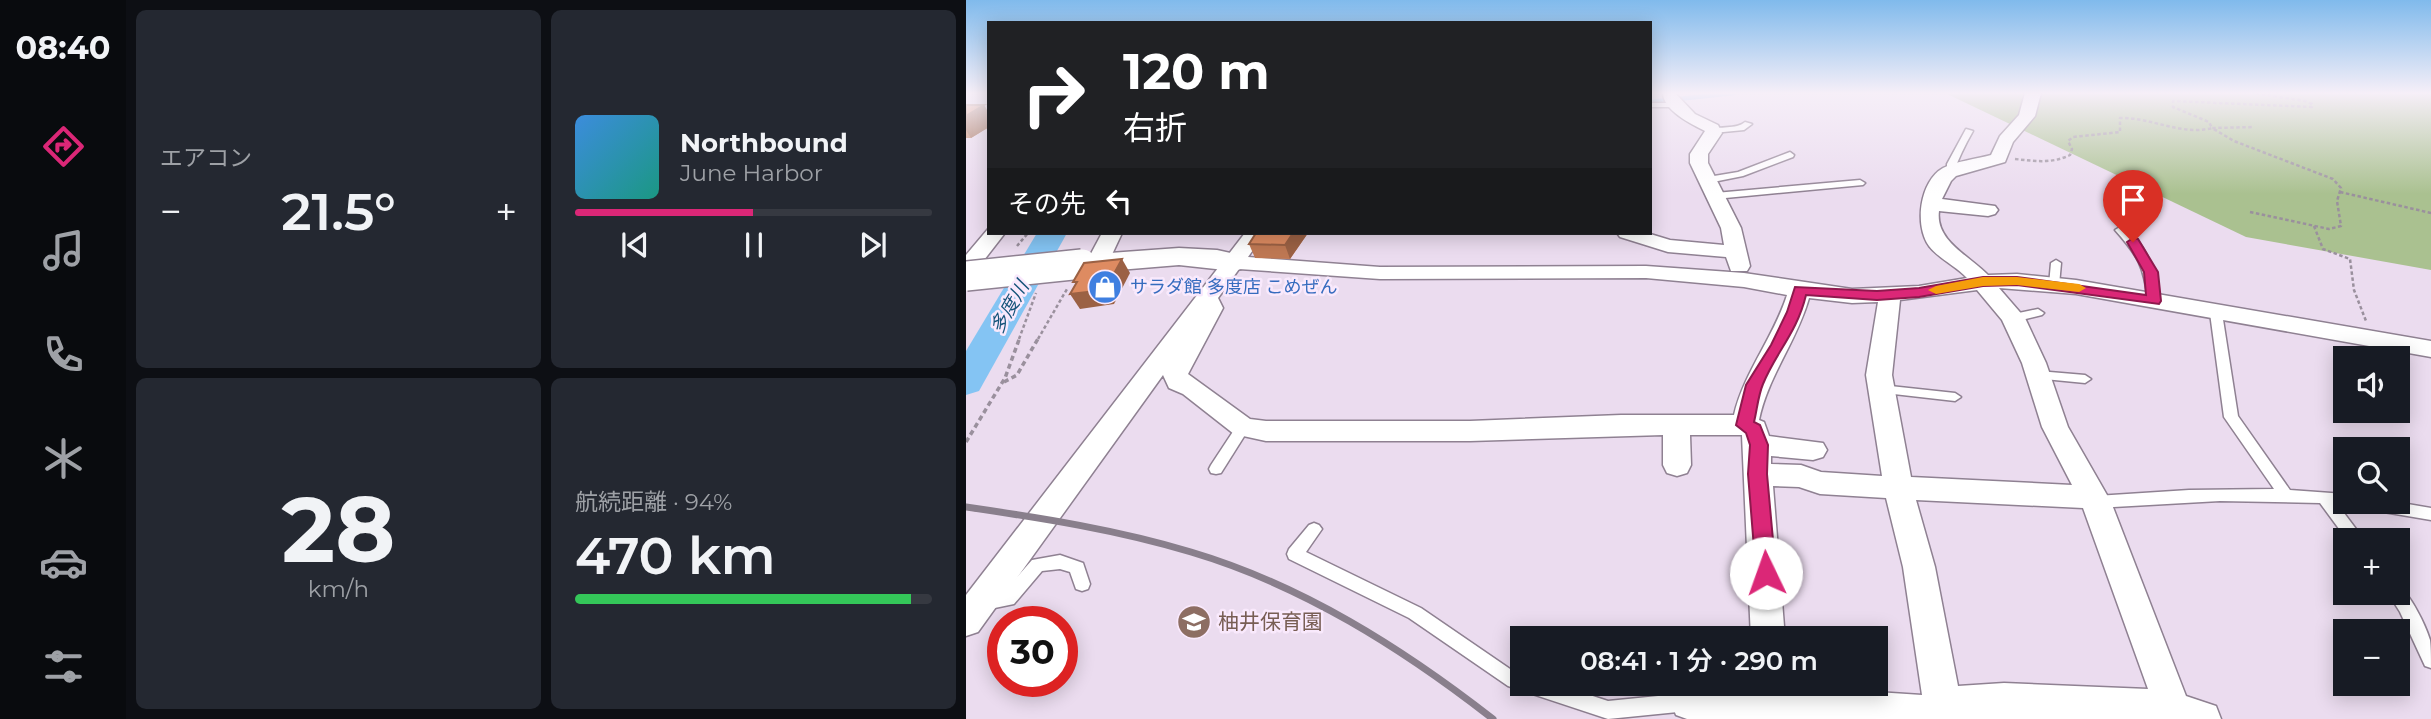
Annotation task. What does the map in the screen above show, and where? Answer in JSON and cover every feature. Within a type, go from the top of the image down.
[{"type":"street","points":[[1709,127],[1713,131],[1710,140],[1699,154],[1699,163],[1731,228],[1744,280]]},
{"type":"street","points":[[2016,127],[2000,149],[1999,158],[1951,172],[1943,178],[1930,204],[1927,218],[1938,244],[1967,265],[1983,282],[2026,316],[2038,375],[2055,427],[2094,500],[2188,714]]},
{"type":"street","points":[[1930,204],[1987,210]]},
{"type":"street","points":[[966,268],[993,235]]},
{"type":"street","points":[[1090,264],[1111,235]]},
{"type":"street","points":[[972,613],[1254,235]]},
{"type":"street","points":[[1633,235],[1668,246],[1735,252]]},
{"type":"street","points":[[966,276],[1176,258],[1223,259],[1380,272],[1613,270],[1744,280],[1852,296],[1889,295],[1983,282],[2017,281],[2055,274],[2154,301],[2431,349]]},
{"type":"street","points":[[1768,626],[1765,551],[1754,448],[1754,385],[1779,345],[1795,312],[1800,290]]},
{"type":"street","points":[[1889,295],[1879,374],[1898,488],[1919,567],[1933,640],[1941,690],[1938,715]]},
{"type":"street","points":[[1208,299],[1212,308],[1175,374],[1178,382],[1192,388],[1243,426],[1266,431],[1310,432],[1676,425],[1754,448],[1801,476],[1820,482],[2094,500]]},
{"type":"street","points":[[1676,425],[1677,465]]},
{"type":"street","points":[[1754,448],[1813,450]]},
{"type":"street","points":[[1689,702],[1750,696]]},
{"type":"street","points":[[1784,696],[1885,711],[1938,715],[1958,703],[1992,700],[2119,704],[2188,714]]},
{"type":"lane","points":[[1713,131],[1745,127]]},
{"type":"lane","points":[[1951,172],[1951,164],[1969,131]]},
{"type":"lane","points":[[1711,188],[1790,155]]},
{"type":"lane","points":[[1711,188],[1786,188],[1860,183]]},
{"type":"lane","points":[[2120,230],[2133,242],[2151,272],[2154,301]]},
{"type":"lane","points":[[2216,313],[2231,417],[2286,495]]},
{"type":"lane","points":[[2038,375],[2085,379]]},
{"type":"lane","points":[[1881,389],[1955,397]]},
{"type":"lane","points":[[1216,469],[1243,426]]},
{"type":"lane","points":[[2094,500],[2205,494],[2333,499]]},
{"type":"lane","points":[[2324,498],[2347,528]]},
{"type":"lane","points":[[2410,510],[2431,514]]},
{"type":"lane","points":[[1314,530],[1295,554],[1415,613],[1510,679]]},
{"type":"lane","points":[[972,613],[1008,599],[1038,565],[1059,562],[1077,568],[1082,584]]},
{"type":"lane","points":[[2405,605],[2431,660]]},
{"type":"lane","points":[[1565,696],[1608,710],[1689,702]]},
{"type":"path","points":[[1999,158],[2054,162],[2070,155],[2072,149],[2068,141],[2073,137],[2120,132],[2119,127]]},
{"type":"path","points":[[2176,127],[2206,131],[2212,128],[2254,127]]},
{"type":"path","points":[[2212,128],[2235,141],[2322,173],[2333,179],[2341,188],[2337,201],[2342,226],[2329,229],[2250,212]]},
{"type":"path","points":[[2340,192],[2431,213]]},
{"type":"path","points":[[2314,226],[2323,249],[2350,259],[2354,290],[2373,339]]},
{"type":"path","points":[[1002,383],[1017,375],[1090,264]]},
{"type":"path","points":[[966,442],[1002,383],[1036,291]]},
{"type":"green space","points":[[2015,127],[2431,127],[2431,270],[2246,237]]},
{"type":"building","points":[[1255,235],[1292,235],[1285,245],[1249,244]]},
{"type":"building","points":[[1122,259],[1105,290],[1070,294],[1077,282],[1073,282],[1084,263]]},
{"type":"waterway","name":"多度川","points":[[966,382],[1051,235]]},
{"type":"railway","points":[[976,509],[966,507],[1051,520],[1163,544],[1272,582],[1350,621],[1423,668],[1493,719]]},
{"type":"slow traffic","points":[[1936,290],[1983,282],[2017,281],[2079,288]]},
{"type":"place","name":"サラダ館 多度店 こめぜん","points":[[1105,287]]},
{"type":"place","name":"柚井保育園","points":[[1194,622]]},
{"type":"route","points":[[1766,573],[1757,474],[1759,445],[1754,429],[1745,425],[1754,385],[1779,345],[1795,312],[1800,290],[1877,296],[1919,293],[1983,282],[2017,281],[2076,287],[2154,301],[2151,272],[2133,242]]}]
